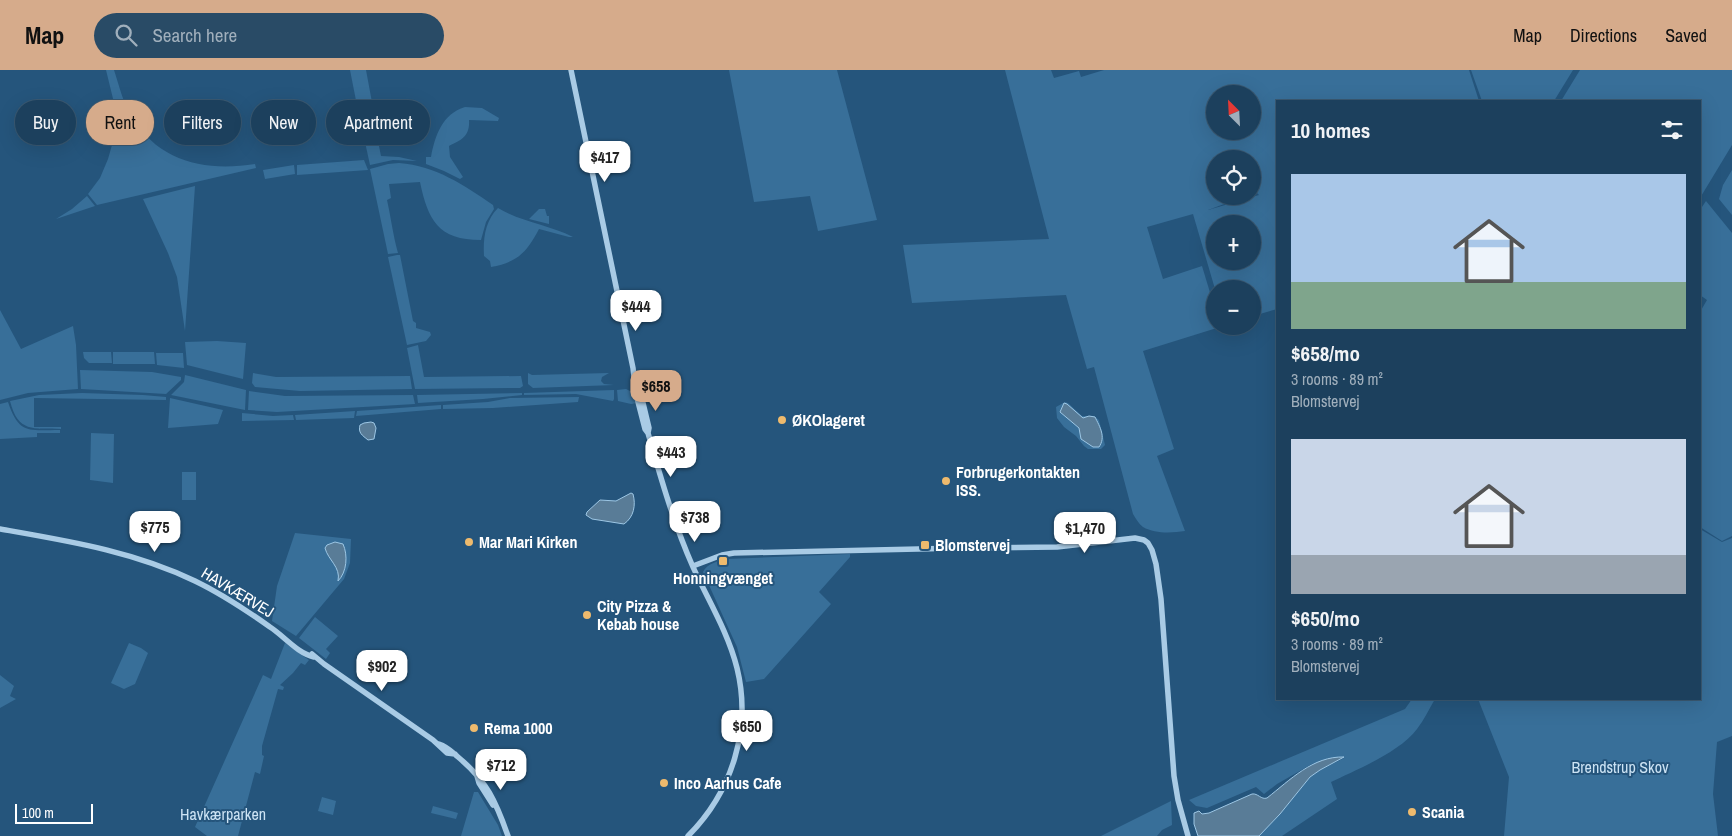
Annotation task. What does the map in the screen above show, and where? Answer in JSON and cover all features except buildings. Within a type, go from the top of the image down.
[{"type":"street","points":[[571,70],[633,368],[638,404],[674,518],[693,566],[726,636],[737,668],[741,688],[741,725],[733,764],[726,782],[710,810],[688,836]]},
{"type":"street","name":"HAVKÆRVEJ","points":[[0,529],[101,548],[154,564],[195,581],[225,597],[285,638],[299,644],[314,657],[437,744],[452,750],[488,788],[508,836]]},
{"type":"street","points":[[693,566],[722,555],[753,552],[1056,547],[1135,538],[1144,540],[1152,550],[1161,599],[1174,776],[1178,800],[1188,836]]},
{"type":"green space","points":[[106,70],[114,70],[124,100],[113,100]]},
{"type":"green space","points":[[350,70],[366,70],[372,100],[356,100]]},
{"type":"green space","points":[[729,70],[837,70],[877,220],[818,231],[810,196],[754,202]]},
{"type":"green space","points":[[1005,70],[1051,70],[1054,78],[1079,71],[1081,77],[1104,70],[1469,70],[1479,100],[1276,100],[1276,309],[1261,314],[1261,280],[1212,280],[1209,270],[1261,270],[1261,215],[1206,215],[1206,258],[1193,214],[1147,227],[1163,279],[1202,266],[1206,280],[1206,331],[1143,351],[1174,449],[1157,456],[1185,531],[1153,531],[1143,527],[1133,514],[1094,367],[1087,369],[1066,295],[912,303],[903,245],[1049,239]]},
{"type":"green space","points":[[1471,70],[1573,70],[1555,100],[1482,100]]},
{"type":"green space","points":[[1580,70],[1732,70],[1732,145],[1701,196],[1701,100],[1562,100]]},
{"type":"green space","points":[[465,107],[482,108],[499,118],[498,121],[469,120],[467,134],[458,142],[449,146],[450,157],[463,177],[460,179],[426,164],[426,157],[431,157],[437,134],[445,120],[457,110]]},
{"type":"green space","points":[[154,142],[170,154],[202,165],[237,166],[255,164],[256,168],[97,205],[88,194],[100,178],[112,145],[154,145]]},
{"type":"green space","points":[[366,145],[379,145],[381,156],[417,161],[393,160],[370,165]]},
{"type":"green space","points":[[364,160],[368,170],[297,175],[297,165]]},
{"type":"green space","points":[[399,163],[437,172],[471,190],[493,205],[494,209],[486,222],[481,240],[454,236],[445,232],[437,225],[427,207],[420,182],[389,184],[391,198],[387,200],[398,253],[388,254],[370,169]]},
{"type":"green space","points":[[294,165],[295,174],[265,179],[263,170]]},
{"type":"green space","points":[[1732,170],[1732,215],[1719,199],[1723,185]]},
{"type":"green space","points":[[195,186],[185,331],[177,277],[143,199]]},
{"type":"green space","points":[[87,196],[95,206],[56,219],[72,209]]},
{"type":"green space","points":[[1706,201],[1732,233],[1732,536],[1722,541],[1701,528],[1701,310],[1707,300],[1701,296],[1701,208]]},
{"type":"green space","points":[[498,208],[516,217],[573,237],[539,229],[521,255],[508,262],[491,267],[490,261],[484,256],[484,243],[490,219]]},
{"type":"green space","points":[[539,209],[545,209],[547,216],[549,216],[549,224],[529,219]]},
{"type":"green space","points":[[400,255],[416,328],[430,332],[431,335],[426,341],[407,345],[388,257]]},
{"type":"green space","points":[[0,310],[21,349],[73,326],[78,389],[28,393],[0,400]]},
{"type":"green space","points":[[217,341],[246,343],[243,379],[187,365],[185,342]]},
{"type":"green space","points":[[418,345],[424,377],[521,376],[523,386],[520,388],[415,389],[407,348]]},
{"type":"green space","points":[[83,352],[111,352],[112,363],[89,363],[84,358]]},
{"type":"green space","points":[[113,352],[154,352],[155,364],[113,364]]},
{"type":"green space","points":[[156,353],[183,353],[184,368],[157,365]]},
{"type":"green space","points":[[80,370],[152,372],[181,377],[181,380],[166,394],[81,389]]},
{"type":"green space","points":[[253,373],[276,377],[410,376],[412,389],[300,391],[255,387],[252,383]]},
{"type":"green space","points":[[528,373],[532,375],[609,373],[602,377],[601,381],[604,384],[614,385],[533,388],[528,384]]},
{"type":"green space","points":[[185,375],[246,390],[245,410],[171,395],[184,382]]},
{"type":"green space","points":[[626,389],[634,393],[637,403],[631,404],[618,401],[617,390]]},
{"type":"green space","points":[[614,390],[613,401],[576,394],[524,395],[524,393]]},
{"type":"green space","points":[[249,391],[285,396],[413,395],[415,404],[277,412],[248,410]]},
{"type":"green space","points":[[82,393],[143,395],[166,397],[166,400],[34,398],[34,427],[61,427],[61,429],[35,428],[22,424],[17,419],[10,401],[39,395]]},
{"type":"green space","points":[[522,393],[522,395],[483,399],[418,403],[417,395]]},
{"type":"green space","points":[[579,397],[578,402],[493,408],[443,409],[443,405],[488,402],[510,398]]},
{"type":"green space","points":[[170,398],[223,410],[218,424],[168,428]]},
{"type":"green space","points":[[8,402],[16,420],[26,428],[33,430],[60,430],[60,433],[37,433],[37,437],[0,439],[0,404]]},
{"type":"green space","points":[[1065,402],[1082,416],[1094,416],[1099,420],[1105,445],[1101,449],[1088,449],[1057,418],[1056,407]]},
{"type":"green space","points":[[441,405],[441,409],[356,416],[357,411]]},
{"type":"green space","points":[[355,411],[354,418],[296,420],[295,415]]},
{"type":"green space","points":[[242,413],[273,416],[293,415],[294,420],[242,421]]},
{"type":"green space","points":[[91,433],[114,434],[113,483],[90,480]]},
{"type":"green space","points":[[182,472],[196,472],[196,500],[182,500]]},
{"type":"green space","name":"Brendstrup Skov","points":[[1701,530],[1722,542],[1732,538],[1732,736],[1717,742],[1713,794],[1718,836],[1504,836],[1509,777],[1478,700],[1701,700]]},
{"type":"green space","points":[[295,533],[351,539],[350,563],[344,579],[296,636],[272,621],[277,586]]},
{"type":"green space","points":[[850,554],[850,557],[819,592],[831,604],[764,679],[746,682],[737,647],[703,572],[707,566],[727,559]]},
{"type":"green space","points":[[315,617],[338,636],[326,649],[330,653],[326,659],[299,638]]},
{"type":"green space","points":[[129,643],[148,653],[135,684],[124,689],[111,683]]},
{"type":"green space","name":"Havkærparken","points":[[285,643],[309,660],[305,665],[301,663],[280,685],[284,687],[283,690],[278,689],[262,746],[262,755],[264,756],[260,774],[255,772],[238,836],[207,836],[195,827],[263,675],[271,679]]},
{"type":"green space","points":[[0,675],[14,686],[10,696],[16,699],[0,708]]},
{"type":"green space","points":[[1411,700],[1434,700],[1420,726],[1409,737],[1377,760],[1331,782],[1337,799],[1282,836],[1259,836],[1280,814],[1310,777],[1344,758],[1312,764],[1277,784],[1264,794],[1256,787],[1207,808],[1196,806],[1189,800],[1405,709]]},
{"type":"green space","points":[[474,792],[478,792],[498,825],[502,836],[461,836]]},
{"type":"green space","points":[[322,797],[336,801],[333,815],[318,811]]},
{"type":"green space","points":[[1171,801],[1172,825],[1162,830],[1157,836],[1101,836]]},
{"type":"green space","points":[[433,806],[458,813],[456,819],[431,813]]},
{"type":"shaded area","points":[[1064,403],[1083,418],[1095,417],[1102,436],[1099,447],[1093,447],[1081,439],[1079,428],[1060,412]]},
{"type":"shaded area","points":[[374,423],[376,428],[374,439],[368,440],[361,434],[360,425]]},
{"type":"shaded area","points":[[631,493],[634,498],[634,506],[630,518],[624,524],[592,519],[586,515],[600,500],[616,501]]},
{"type":"shaded area","points":[[335,542],[343,544],[346,558],[345,568],[338,581],[338,572],[325,548],[327,545]]},
{"type":"shaded area","points":[[1344,757],[1310,777],[1280,814],[1259,836],[1198,836],[1194,824],[1194,813],[1199,811],[1202,814],[1209,813],[1252,794],[1267,798],[1293,777],[1312,765],[1322,760]]},
{"type":"place","name":"ØKOlageret","points":[[782,420]]},
{"type":"place","name":"Forbrugerkontakten ISS.","points":[[946,481]]},
{"type":"place","name":"Mar Mari Kirken","points":[[469,542]]},
{"type":"place","name":"Blomstervej","points":[[925,545]]},
{"type":"place","name":"Honningvænget","points":[[723,561]]},
{"type":"place","name":"City Pizza & Kebab house","points":[[587,615]]},
{"type":"place","name":"Rema 1000","points":[[474,728]]},
{"type":"place","name":"Inco Aarhus Cafe","points":[[664,783]]},
{"type":"place","name":"Scania","points":[[1412,812]]}]
